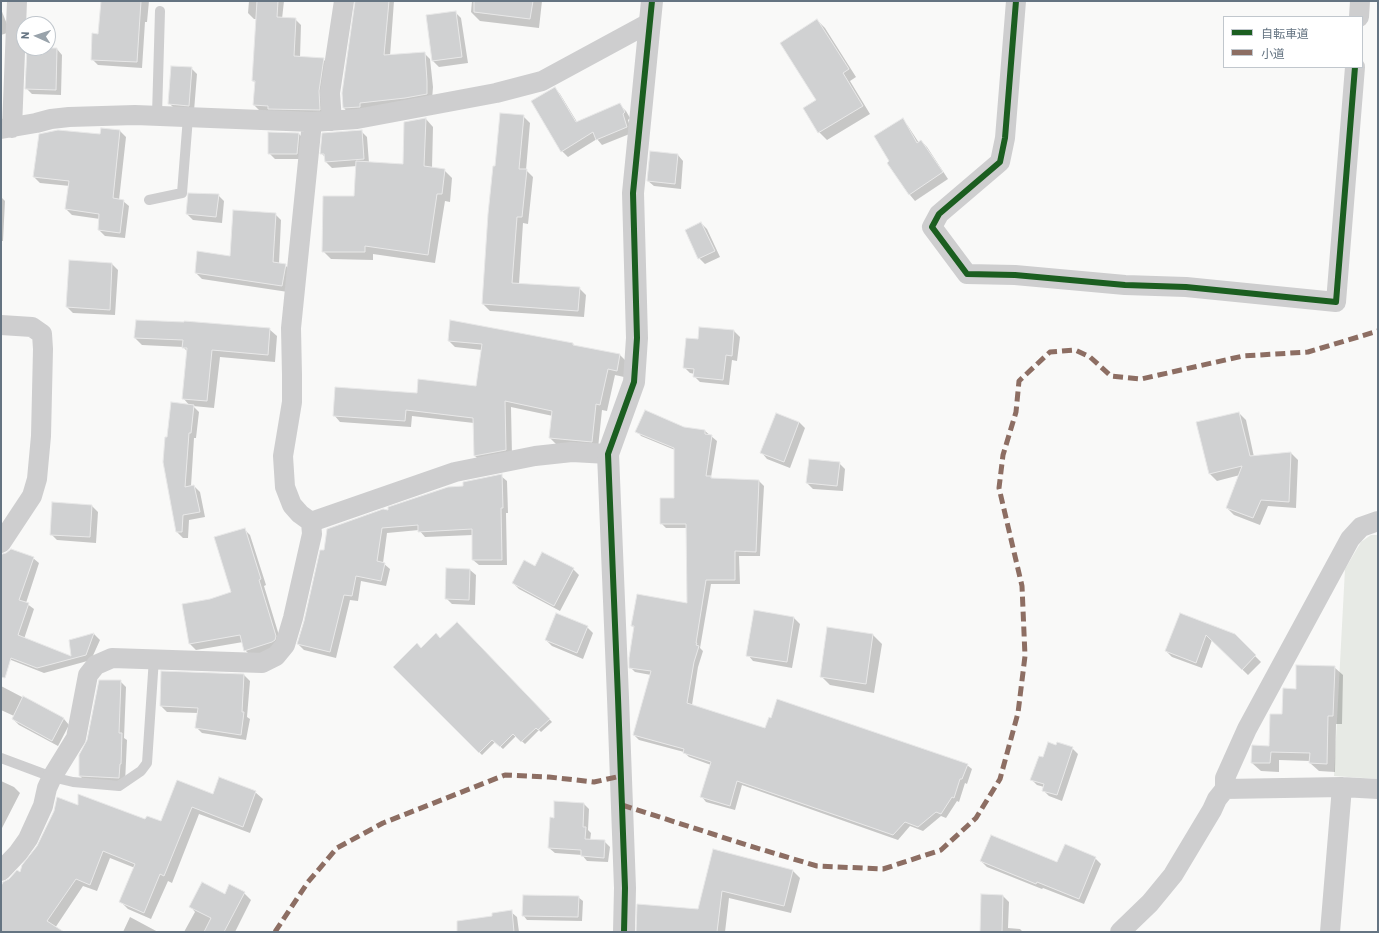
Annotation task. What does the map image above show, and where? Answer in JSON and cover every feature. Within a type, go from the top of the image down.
[{"type":"street","points":[[17,1],[7,128],[69,117],[135,115],[312,122],[357,119],[482,96],[542,80],[649,22]]},
{"type":"street","points":[[332,121],[330,93],[344,1]]},
{"type":"street","points":[[624,932],[625,888],[608,454],[634,382],[637,338],[633,193],[652,1]]},
{"type":"street","points":[[1016,1],[1005,138],[1000,162],[939,214],[932,227],[967,274],[1015,275],[1125,284],[1186,287],[1336,302],[1355,68]]},
{"type":"street","points":[[1359,16],[1360,1]]},
{"type":"street","points":[[2,870],[18,853],[28,839],[43,806],[47,788],[52,777],[76,738],[88,674],[96,664],[112,658],[262,662],[276,656],[285,645],[293,618],[312,534],[311,522],[300,514],[292,505],[285,487],[283,456],[292,402],[291,328],[312,122]]},
{"type":"street","points":[[1,325],[32,327],[42,334],[43,349],[41,436],[37,480],[32,496],[1,543]]},
{"type":"street","points":[[311,522],[455,472],[535,456],[572,452],[608,454]]},
{"type":"street","points":[[1120,932],[1150,903],[1173,874],[1212,810],[1217,799],[1225,789],[1225,778],[1247,728],[1350,538],[1361,526],[1378,521]]},
{"type":"street","points":[[1225,789],[1342,787],[1378,789]]},
{"type":"street","points":[[1330,932],[1342,787]]},
{"type":"lane","points":[[157,115],[160,11]]},
{"type":"lane","points":[[149,200],[182,193],[188,117]]},
{"type":"lane","points":[[1,758],[52,777],[73,782],[119,786],[141,771],[147,763],[154,658]]},
{"type":"shaded area","points":[[1371,535],[1378,535],[1378,779],[1334,776],[1345,569],[1361,542]]},
{"type":"building","points":[[101,1],[141,1],[137,62],[91,60],[92,33],[98,34]]},
{"type":"building","points":[[257,1],[278,1],[277,17],[296,18],[294,56],[324,58],[319,91],[320,110],[268,109],[268,106],[253,105],[255,81],[252,81]]},
{"type":"building","points":[[355,1],[389,1],[384,55],[425,52],[427,94],[360,103],[360,107],[343,108],[342,93]]},
{"type":"building","points":[[474,1],[533,1],[530,19],[474,12]]},
{"type":"building","points":[[456,11],[462,57],[432,61],[426,15]]},
{"type":"building","points":[[817,19],[849,69],[843,73],[863,106],[818,133],[803,108],[816,100],[780,43]]},
{"type":"building","points":[[57,48],[56,90],[25,89],[27,56],[56,56]]},
{"type":"building","points":[[171,66],[192,67],[189,106],[168,104]]},
{"type":"building","points":[[555,87],[576,122],[620,103],[625,112],[623,114],[627,127],[596,140],[593,132],[561,152],[531,101]]},
{"type":"building","points":[[500,113],[524,115],[519,169],[527,169],[522,217],[517,217],[512,283],[580,287],[578,311],[482,304],[488,214],[493,166],[495,166]]},
{"type":"building","points":[[426,118],[424,166],[445,169],[442,194],[437,194],[428,255],[365,246],[365,252],[322,252],[323,196],[354,196],[356,161],[403,164],[404,122]]},
{"type":"building","points":[[903,118],[917,143],[921,140],[943,172],[909,195],[887,163],[889,161],[874,136]]},
{"type":"building","points":[[101,128],[120,130],[113,198],[124,200],[120,233],[98,230],[99,214],[65,209],[69,181],[33,177],[39,134],[58,130],[100,134]]},
{"type":"building","points":[[362,130],[364,159],[325,162],[324,154],[320,154],[322,133]]},
{"type":"building","points":[[268,132],[299,133],[297,154],[268,154]]},
{"type":"building","points":[[650,151],[678,154],[675,184],[647,181]]},
{"type":"building","points":[[188,193],[219,194],[216,217],[186,214]]},
{"type":"building","points":[[233,210],[276,213],[273,262],[286,264],[282,286],[195,273],[197,251],[230,256]]},
{"type":"building","points":[[701,222],[715,251],[698,259],[685,230]]},
{"type":"building","points":[[69,260],[112,263],[110,310],[66,307]]},
{"type":"building","points":[[136,320],[184,321],[270,328],[268,355],[212,350],[207,401],[182,399],[187,348],[182,348],[183,340],[134,338]]},
{"type":"building","points":[[450,320],[573,343],[573,345],[620,354],[617,371],[608,369],[600,405],[596,404],[592,442],[549,438],[552,411],[505,401],[506,450],[474,456],[473,418],[406,410],[405,421],[333,416],[335,387],[417,393],[418,379],[476,386],[482,344],[448,341]]},
{"type":"building","points":[[699,327],[734,330],[732,356],[726,355],[723,380],[693,377],[694,369],[683,368],[686,338],[698,339]]},
{"type":"building","points":[[171,402],[194,405],[191,433],[189,433],[185,487],[194,485],[200,512],[183,515],[182,532],[176,532],[163,462],[165,437],[167,437]]},
{"type":"building","points":[[645,410],[684,427],[705,430],[705,434],[712,435],[706,476],[711,476],[711,478],[759,480],[756,552],[735,551],[735,580],[706,580],[696,643],[696,645],[699,646],[694,662],[687,703],[765,728],[769,717],[771,718],[777,699],[968,764],[962,779],[960,779],[954,798],[952,797],[941,814],[936,812],[918,827],[905,822],[893,835],[737,781],[730,806],[700,797],[711,762],[683,753],[684,749],[633,735],[651,671],[629,668],[634,626],[631,626],[637,594],[687,603],[686,524],[660,524],[660,498],[674,498],[674,448],[635,432]]},
{"type":"building","points":[[1239,412],[1250,456],[1291,452],[1289,502],[1261,500],[1253,518],[1226,508],[1242,466],[1209,474],[1196,422]]},
{"type":"building","points":[[776,413],[799,422],[784,462],[760,453]]},
{"type":"building","points":[[809,459],[840,462],[837,486],[806,483]]},
{"type":"building","points":[[502,474],[502,560],[472,560],[472,529],[418,532],[418,525],[382,528],[377,561],[385,563],[381,581],[356,576],[352,596],[344,595],[330,652],[297,644],[304,621],[320,550],[324,550],[327,529],[383,509],[388,510],[388,507],[448,487],[463,486],[463,482]]},
{"type":"building","points":[[52,502],[92,505],[90,537],[50,535]]},
{"type":"building","points":[[245,528],[261,579],[259,580],[276,636],[275,640],[244,651],[240,635],[189,644],[182,604],[210,599],[231,592],[214,537]]},
{"type":"building","points":[[11,549],[34,557],[19,600],[29,603],[18,635],[71,656],[69,640],[94,633],[86,655],[37,668],[11,658],[5,678],[1,677],[1,556]]},
{"type":"building","points":[[542,552],[574,568],[554,606],[512,583],[524,560],[535,566]]},
{"type":"building","points":[[446,568],[470,569],[469,600],[445,599]]},
{"type":"building","points":[[754,610],[794,617],[787,662],[746,656]]},
{"type":"building","points":[[556,613],[588,626],[577,653],[545,640]]},
{"type":"building","points":[[1180,613],[1235,634],[1256,655],[1242,670],[1206,635],[1196,663],[1165,651]]},
{"type":"building","points":[[457,622],[550,719],[538,730],[536,728],[521,742],[513,734],[500,747],[492,740],[479,753],[393,667],[417,643],[421,648],[436,633],[440,638]]},
{"type":"building","points":[[827,627],[873,634],[866,684],[820,677]]},
{"type":"building","points":[[1296,665],[1335,666],[1333,716],[1328,716],[1327,764],[1309,763],[1310,753],[1271,752],[1270,763],[1251,763],[1252,745],[1269,746],[1270,714],[1282,714],[1283,688],[1296,689]]},
{"type":"building","points":[[161,671],[244,674],[242,712],[244,712],[241,735],[195,728],[198,708],[160,706]]},
{"type":"building","points":[[99,680],[121,680],[119,733],[122,733],[119,778],[79,776],[79,755],[87,740]]},
{"type":"building","points":[[23,696],[64,718],[52,741],[12,719]]},
{"type":"building","points":[[1048,742],[1056,745],[1057,742],[1073,747],[1057,795],[1042,791],[1044,784],[1030,780],[1039,756],[1043,757]]},
{"type":"building","points":[[219,777],[256,791],[243,827],[192,807],[164,876],[160,874],[144,913],[119,902],[135,864],[103,851],[90,885],[76,879],[47,921],[64,932],[1,932],[1,886],[3,882],[9,879],[17,870],[20,872],[22,865],[37,846],[54,811],[57,797],[78,805],[78,794],[145,819],[147,816],[161,821],[177,780],[213,794]]},
{"type":"building","points":[[554,801],[584,803],[583,827],[586,827],[585,839],[605,840],[604,858],[581,856],[581,850],[548,848],[550,817],[554,818]]},
{"type":"building","points":[[991,835],[1057,862],[1065,844],[1096,857],[1079,899],[1037,882],[1036,884],[980,861]]},
{"type":"building","points":[[713,849],[793,870],[784,906],[722,891],[717,932],[636,932],[637,904],[698,909]]},
{"type":"building","points":[[202,882],[225,894],[229,884],[245,892],[224,932],[204,932],[211,918],[189,907]]},
{"type":"building","points":[[981,894],[1003,895],[1002,932],[980,932]]},
{"type":"building","points":[[523,895],[579,896],[578,917],[522,916]]},
{"type":"building","points":[[512,910],[514,932],[457,932],[457,921],[492,916],[492,913]]},
{"type":"marked path","points":[[622,805],[817,866],[883,869],[941,850],[976,818],[1000,779],[1018,713],[1025,656],[1022,586],[999,488],[1003,455],[1016,412],[1019,381],[1050,352],[1075,350],[1090,357],[1111,376],[1141,379],[1243,356],[1308,352],[1378,331]]},
{"type":"marked path","points":[[275,932],[308,882],[337,848],[383,823],[505,775],[549,777],[594,782],[621,776]]},
{"type":"cycle path","points":[[624,932],[625,888],[608,454],[634,382],[637,338],[633,193],[652,1]]},
{"type":"cycle path","points":[[1016,1],[1005,138],[1000,162],[939,214],[932,227],[967,274],[1015,275],[1125,285],[1186,287],[1336,302],[1355,68]]}]
